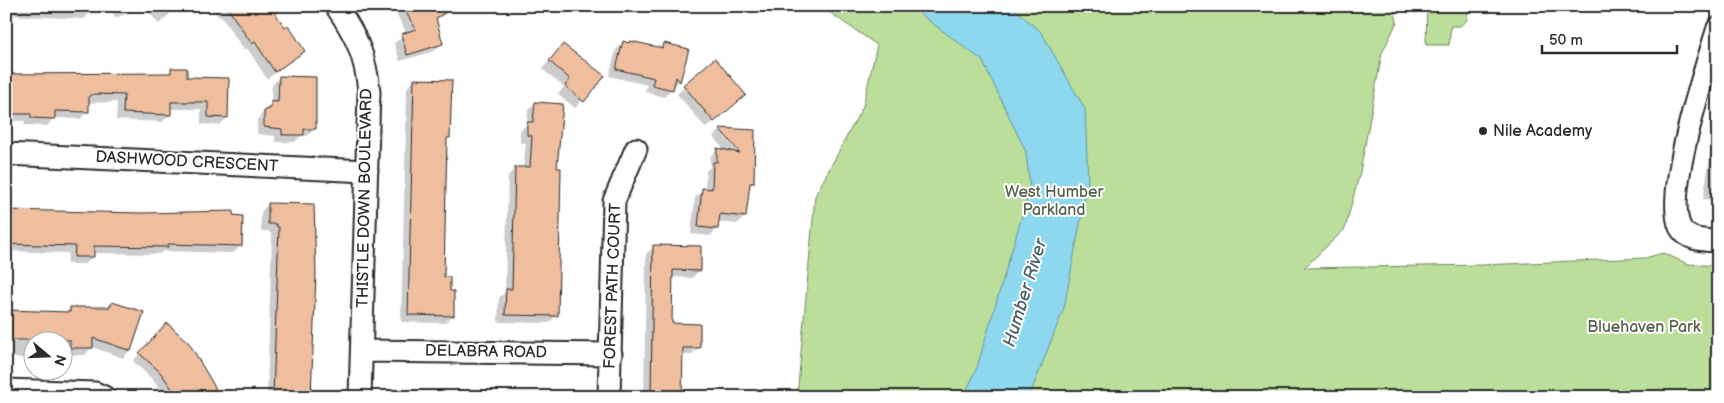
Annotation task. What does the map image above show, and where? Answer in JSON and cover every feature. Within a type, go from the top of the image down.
[{"type":"street","name":"THISTLE DOWN BOULEVARD","points":[[336,6],[356,40],[367,68],[369,92],[360,397]]},
{"type":"street","points":[[1718,28],[1686,133],[1677,214],[1680,228],[1689,237],[1718,241]]},
{"type":"street","name":"FOREST PATH COURT","points":[[609,397],[614,202],[636,149]]},
{"type":"street","name":"DASHWOOD CRESCENT","points":[[6,154],[367,171]]},
{"type":"street","name":"DELABRA ROAD","points":[[362,350],[611,354]]},
{"type":"street","points":[[6,390],[95,393],[104,397]]},
{"type":"green space","name":"West Humber Parkland","points":[[820,6],[1394,6],[1397,22],[1382,53],[1360,172],[1345,229],[1304,268],[1482,265],[1645,258],[1663,253],[1688,264],[1718,266],[1718,397],[797,397],[815,196],[863,106],[877,45]]},
{"type":"green space","points":[[1427,6],[1468,6],[1467,20],[1460,26],[1451,26],[1449,45],[1426,45]]},
{"type":"water","name":"Humber River","points":[[909,6],[1011,6],[1041,32],[1085,109],[1088,182],[1064,308],[1029,397],[964,397],[977,367],[1030,189],[1026,152],[982,60]]},
{"type":"building","points":[[226,6],[270,6],[285,27],[288,25],[305,51],[275,72],[255,42],[252,44]]},
{"type":"building","points":[[402,6],[456,6],[436,18],[443,44],[407,55],[401,34],[416,29]]},
{"type":"building","points":[[623,41],[663,48],[664,43],[689,49],[680,82],[676,77],[673,90],[652,85],[654,78],[616,69]]},
{"type":"building","points":[[563,44],[605,76],[584,102],[565,86],[570,79],[549,61]]},
{"type":"building","points":[[715,58],[746,95],[714,122],[683,85]]},
{"type":"building","points":[[171,68],[187,68],[187,77],[229,78],[228,118],[208,117],[208,102],[171,102],[171,115],[123,113],[124,95],[95,94],[89,96],[89,112],[55,111],[55,119],[31,118],[31,114],[6,114],[6,74],[171,73]]},
{"type":"building","points":[[279,76],[316,77],[316,129],[304,129],[304,135],[282,135],[282,129],[264,127],[264,111],[271,108],[271,101],[278,102]]},
{"type":"building","points":[[414,79],[452,80],[450,138],[447,138],[444,277],[450,277],[450,291],[454,291],[454,316],[408,315]]},
{"type":"building","points":[[535,102],[563,104],[557,168],[561,168],[558,316],[505,315],[506,289],[512,289],[515,167],[530,167],[532,136],[527,135],[527,122],[533,122]]},
{"type":"building","points":[[719,128],[755,130],[754,183],[750,183],[746,217],[720,214],[718,229],[698,227],[702,188],[712,189],[713,162],[717,162],[717,148],[740,153]]},
{"type":"building","points":[[268,203],[314,204],[316,274],[311,397],[273,397],[279,227],[276,224],[268,224]]},
{"type":"building","points":[[6,210],[142,213],[233,211],[233,215],[243,216],[242,246],[168,244],[168,247],[94,246],[94,257],[74,257],[75,246],[6,244]]},
{"type":"building","points":[[653,245],[701,246],[701,271],[673,270],[672,323],[700,324],[700,348],[683,348],[682,397],[651,397]]},
{"type":"building","points":[[112,302],[144,312],[131,351],[93,338],[93,348],[72,348],[72,330],[22,330],[22,340],[6,340],[6,310],[70,312],[70,307],[110,307]]},
{"type":"building","points":[[167,323],[189,343],[216,389],[202,397],[178,397],[160,372],[139,353]]},
{"type":"place","name":"Nile Academy","points":[[1483,131]]},
{"type":"park label","name":"Bluehaven Park","points":[[1644,327]]}]
